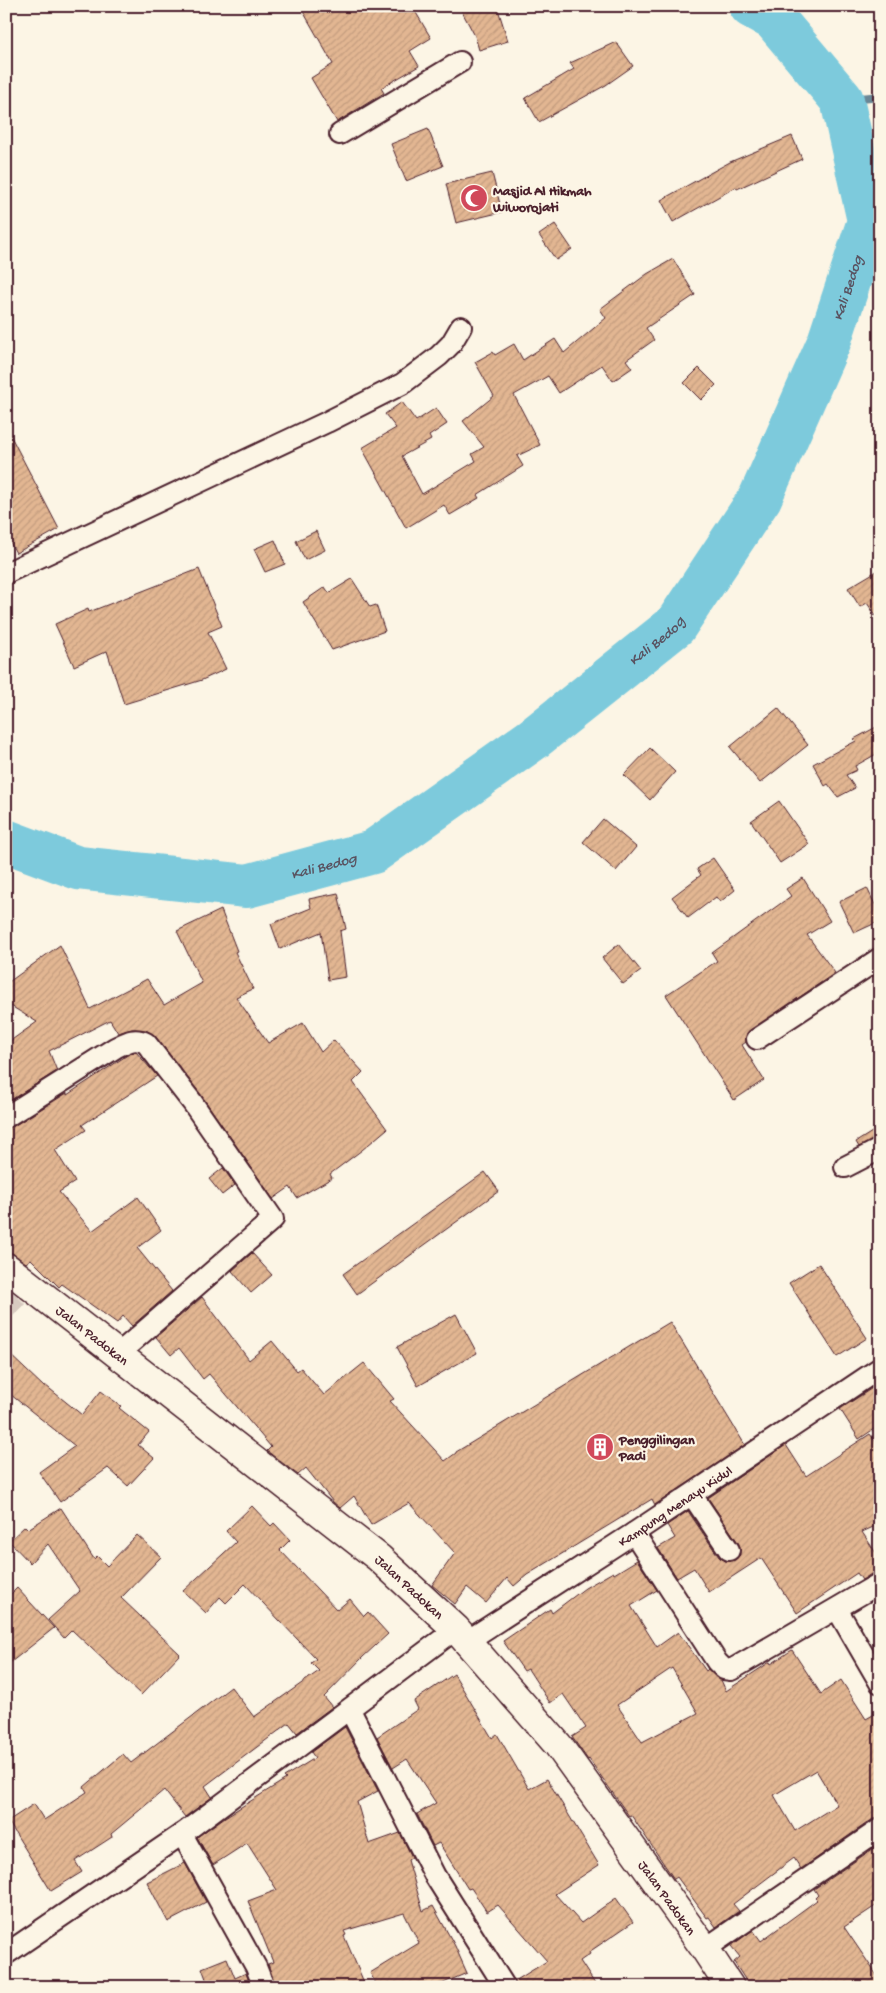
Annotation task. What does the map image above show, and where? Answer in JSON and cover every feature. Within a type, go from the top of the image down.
[{"type":"main road","name":"Jalan Padokan","points":[[6,1267],[25,1292],[117,1355],[379,1558],[462,1635],[558,1745],[705,1949],[730,1987]]},
{"type":"street","points":[[340,134],[460,62]]},
{"type":"street","points":[[6,574],[327,422],[402,384],[439,356],[451,344],[461,327]]},
{"type":"street","points":[[757,1039],[880,958]]},
{"type":"street","points":[[6,1118],[115,1048],[131,1040],[139,1040],[146,1044],[192,1102],[273,1219],[117,1355]]},
{"type":"street","points":[[845,1167],[880,1149]]},
{"type":"street","name":"Kampung Menayu Kidul","points":[[6,1954],[182,1834],[350,1710],[462,1635],[634,1533],[880,1368]]},
{"type":"street","points":[[692,1495],[730,1550]]},
{"type":"street","points":[[634,1533],[717,1662],[724,1669],[731,1670],[880,1583]]},
{"type":"street","points":[[837,1609],[880,1683]]},
{"type":"street","points":[[350,1710],[435,1876],[505,1987]]},
{"type":"street","points":[[705,1949],[880,1829]]},
{"type":"street","points":[[182,1834],[256,1967],[264,1987]]},
{"type":"building","points":[[300,6],[412,6],[431,38],[410,51],[419,66],[381,88],[384,93],[337,122],[311,78],[333,64]]},
{"type":"building","points":[[459,6],[497,6],[508,41],[479,50],[475,36]]},
{"type":"building","points":[[616,42],[633,66],[606,85],[539,122],[525,98],[574,69],[570,63]]},
{"type":"building","points":[[428,129],[443,166],[406,181],[391,144]]},
{"type":"building","points":[[792,136],[802,159],[737,189],[736,187],[673,222],[661,200],[730,162]]},
{"type":"building","name":"Masjid Al Hikmah Wiworojati","points":[[492,173],[502,212],[456,223],[446,184]]},
{"type":"building","points":[[555,224],[572,249],[556,260],[539,235]]},
{"type":"building","points":[[673,259],[695,295],[646,328],[654,340],[626,360],[632,368],[613,381],[602,365],[559,393],[548,376],[514,395],[540,445],[517,456],[523,466],[477,495],[479,498],[450,515],[444,505],[406,528],[362,448],[396,428],[385,414],[402,402],[416,421],[436,408],[447,424],[429,436],[431,440],[402,456],[422,494],[476,461],[472,454],[484,447],[463,421],[494,396],[475,362],[493,352],[495,355],[514,344],[523,360],[555,339],[564,353],[606,318],[600,309],[647,274]]},
{"type":"building","points":[[699,368],[716,385],[701,400],[684,383]]},
{"type":"building","points":[[6,427],[59,529],[16,553],[6,535]]},
{"type":"building","points":[[316,531],[325,550],[305,560],[296,541]]},
{"type":"building","points":[[275,540],[285,564],[265,572],[254,549]]},
{"type":"building","points":[[199,569],[222,626],[208,632],[226,669],[202,680],[124,704],[107,651],[74,666],[55,624],[88,609],[89,612]]},
{"type":"building","points":[[880,569],[880,622],[867,603],[860,607],[848,588]]},
{"type":"building","points":[[352,579],[370,607],[376,605],[385,631],[332,650],[303,602],[325,587],[329,593]]},
{"type":"building","points":[[778,708],[808,745],[760,783],[730,747]]},
{"type":"building","points":[[880,725],[880,752],[855,766],[857,770],[846,775],[855,788],[838,797],[828,784],[825,786],[813,764],[856,741],[854,739]]},
{"type":"building","points":[[650,748],[675,772],[650,800],[624,775]]},
{"type":"building","points":[[779,801],[809,844],[780,863],[751,821]]},
{"type":"building","points":[[603,819],[636,847],[616,871],[583,842]]},
{"type":"building","points":[[713,858],[735,890],[720,902],[716,897],[688,918],[672,897],[701,875],[697,869]]},
{"type":"building","points":[[803,878],[830,921],[807,935],[835,973],[747,1033],[746,1042],[742,1045],[764,1080],[734,1100],[666,995],[717,961],[712,953],[791,896],[786,889]]},
{"type":"building","points":[[867,888],[880,915],[880,921],[854,933],[839,902]]},
{"type":"building","points":[[338,893],[346,929],[340,931],[346,977],[328,980],[321,932],[280,949],[271,924],[311,908],[309,899]]},
{"type":"building","points":[[221,910],[237,951],[235,952],[253,989],[236,997],[268,1043],[303,1023],[321,1052],[334,1040],[363,1072],[353,1082],[387,1129],[330,1174],[332,1178],[297,1198],[290,1187],[273,1199],[201,1095],[155,1036],[146,1030],[132,1029],[118,1033],[110,1020],[49,1051],[57,1071],[6,1103],[6,1044],[37,1022],[6,1003],[6,984],[60,945],[90,1009],[147,979],[164,1005],[202,983],[177,931]]},
{"type":"building","points":[[619,944],[641,971],[623,984],[602,958]]},
{"type":"building","points":[[136,1052],[157,1076],[82,1125],[86,1130],[55,1150],[75,1182],[59,1192],[92,1231],[138,1197],[161,1230],[137,1248],[172,1291],[132,1326],[123,1316],[117,1323],[62,1284],[59,1287],[31,1259],[26,1263],[6,1249],[6,1129],[67,1093],[67,1095],[129,1054]]},
{"type":"building","points":[[880,1127],[880,1137],[859,1147],[856,1142]]},
{"type":"building","points":[[223,1168],[235,1185],[222,1195],[209,1179]]},
{"type":"building","points":[[485,1172],[499,1191],[357,1294],[343,1274]]},
{"type":"building","points":[[252,1253],[272,1275],[251,1293],[232,1271]]},
{"type":"building","points":[[819,1264],[867,1338],[837,1357],[789,1283]]},
{"type":"building","points":[[202,1297],[249,1360],[272,1341],[297,1371],[301,1368],[324,1395],[364,1363],[394,1399],[390,1401],[445,1461],[456,1452],[670,1322],[745,1445],[655,1505],[652,1499],[527,1575],[514,1586],[507,1578],[486,1603],[467,1587],[455,1604],[432,1585],[455,1553],[409,1503],[371,1525],[354,1496],[340,1508],[306,1468],[298,1475],[267,1451],[271,1447],[209,1374],[203,1379],[179,1348],[171,1355],[156,1337]]},
{"type":"building","points":[[456,1314],[477,1353],[418,1386],[397,1347]]},
{"type":"building","points":[[6,1351],[44,1387],[45,1385],[82,1415],[101,1391],[121,1406],[119,1408],[149,1432],[138,1445],[154,1458],[128,1486],[108,1468],[60,1502],[39,1472],[75,1446],[6,1391]]},
{"type":"building","points":[[880,1383],[880,1425],[859,1439],[840,1409]]},
{"type":"building","points":[[870,1434],[880,1448],[880,1524],[862,1532],[880,1559],[880,1568],[862,1580],[857,1573],[797,1613],[761,1558],[709,1592],[694,1568],[677,1578],[658,1548],[675,1538],[667,1525],[688,1511],[719,1557],[724,1561],[735,1560],[740,1555],[739,1544],[708,1498],[786,1445],[806,1476]]},
{"type":"building","points":[[252,1506],[271,1526],[274,1523],[290,1540],[280,1550],[337,1610],[350,1599],[364,1616],[368,1612],[388,1634],[324,1697],[332,1707],[297,1733],[289,1723],[205,1786],[212,1797],[185,1817],[164,1790],[111,1834],[112,1837],[75,1861],[82,1872],[51,1891],[8,1821],[34,1804],[44,1820],[87,1792],[84,1787],[123,1754],[131,1763],[231,1687],[254,1717],[319,1671],[311,1663],[316,1659],[245,1584],[226,1603],[220,1597],[206,1613],[183,1591],[236,1542],[226,1531]]},
{"type":"building","points":[[61,1508],[94,1559],[97,1556],[107,1566],[137,1535],[161,1557],[121,1598],[180,1654],[141,1695],[72,1630],[64,1638],[48,1620],[80,1591],[48,1544],[30,1563],[9,1541],[25,1526],[28,1529]]},
{"type":"building","points":[[637,1560],[657,1590],[631,1606],[657,1647],[678,1632],[706,1671],[708,1669],[721,1680],[726,1691],[792,1650],[821,1694],[841,1680],[866,1719],[880,1711],[880,1817],[873,1819],[801,1869],[794,1858],[733,1904],[739,1911],[716,1927],[709,1917],[707,1918],[677,1877],[674,1879],[631,1815],[629,1816],[572,1737],[586,1728],[563,1694],[550,1703],[528,1669],[524,1671],[503,1641],[550,1609],[552,1613],[585,1588],[613,1572],[614,1574]],"holes":[[[672,1668],[698,1713],[642,1742],[617,1705]],[[816,1770],[837,1805],[795,1831],[774,1795]]]},
{"type":"building","points":[[17,1588],[54,1628],[6,1666],[6,1599]]},
{"type":"building","points":[[454,1674],[492,1738],[497,1734],[529,1789],[547,1779],[599,1865],[555,1894],[581,1923],[616,1898],[633,1922],[589,1952],[590,1954],[580,1961],[597,1987],[517,1987],[515,1981],[547,1961],[498,1905],[487,1912],[471,1888],[468,1889],[439,1843],[433,1846],[417,1814],[436,1803],[407,1759],[393,1768],[377,1737],[418,1709],[414,1701]]},
{"type":"building","points":[[345,1727],[378,1791],[357,1802],[369,1844],[400,1833],[412,1857],[408,1860],[423,1911],[433,1906],[455,1946],[467,1973],[434,1987],[378,1987],[370,1973],[419,1943],[404,1913],[344,1931],[346,1935],[344,1936],[366,1987],[276,1987],[268,1964],[273,1962],[248,1901],[277,1890],[247,1843],[213,1865],[197,1837],[315,1758],[311,1752]]},
{"type":"building","points":[[880,1844],[880,1903],[844,1927],[880,1980],[880,1987],[750,1987],[734,1962],[740,1957],[731,1946],[753,1930],[761,1941],[817,1900],[815,1898],[818,1895],[814,1889]]},
{"type":"building","points":[[185,1863],[206,1902],[168,1922],[147,1882]]},
{"type":"building","points":[[227,1958],[235,1978],[246,1973],[251,1987],[209,1987],[202,1968]]},
{"type":"waterway","name":"Kali Bedog","points":[[6,841],[78,868],[247,886],[373,852],[533,739],[675,626],[760,498],[829,342],[869,221],[842,100],[774,19],[751,6]]},
{"type":"waterway","points":[[842,100],[880,96]]},
{"type":"tunnel","points":[[6,1309],[18,1297]]},
{"type":"place","name":"Masjid Al Hikmah Wiworojati","points":[[474,198]]},
{"type":"place","name":"Penggilingan Padi","points":[[600,1447]]}]
